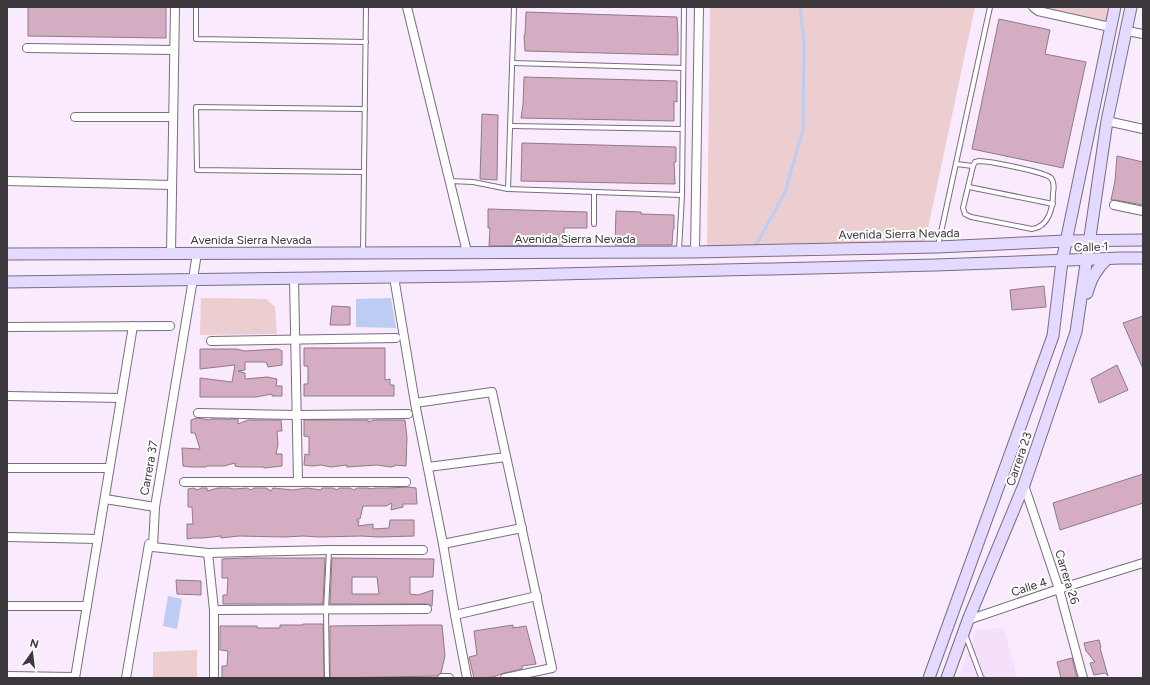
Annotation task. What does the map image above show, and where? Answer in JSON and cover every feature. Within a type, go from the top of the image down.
[{"type":"main road","name":"Carrera 23","points":[[928,678],[1053,336],[1062,261],[1115,7]]},
{"type":"main road","name":"Carrera 23","points":[[947,678],[968,620],[1024,485],[1076,332],[1107,121],[1131,7]]},
{"type":"main road","name":"Avenida Sierra Nevada","points":[[7,254],[695,252],[938,247],[1089,240],[1143,240]]},
{"type":"main road","name":"Calle 1","points":[[1062,261],[1143,258]]},
{"type":"main road","points":[[1076,332],[1090,282],[1098,268],[1107,259]]},
{"type":"main road","points":[[7,282],[394,277],[1062,261]]},
{"type":"street","points":[[171,253],[175,7]]},
{"type":"street","points":[[408,7],[467,252]]},
{"type":"street","points":[[695,252],[698,7]]},
{"type":"street","points":[[1033,7],[1038,10],[1110,27]]},
{"type":"street","points":[[1127,31],[1143,34]]},
{"type":"street","points":[[27,48],[174,50]]},
{"type":"street","points":[[75,117],[173,117]]},
{"type":"street","points":[[1107,121],[1143,129]]},
{"type":"street","points":[[7,182],[172,185]]},
{"type":"street","points":[[1114,205],[1143,211]]},
{"type":"street","name":"Carrera 37","points":[[126,678],[149,544],[153,547],[155,507],[197,253]]},
{"type":"street","points":[[394,277],[415,403],[468,678]]},
{"type":"street","points":[[294,278],[298,482]]},
{"type":"street","points":[[7,676],[75,677],[133,326]]},
{"type":"street","points":[[7,327],[170,326]]},
{"type":"street","points":[[211,341],[396,338]]},
{"type":"street","points":[[415,403],[492,392],[552,668],[505,678]]},
{"type":"street","points":[[7,396],[121,398]]},
{"type":"street","points":[[198,413],[408,414]]},
{"type":"street","points":[[428,467],[506,457]]},
{"type":"street","points":[[7,468],[110,468]]},
{"type":"street","points":[[184,482],[406,482]]},
{"type":"street","name":"Carrera 26","points":[[1024,485],[1059,589],[1083,678]]},
{"type":"street","points":[[104,499],[155,507]]},
{"type":"street","points":[[443,544],[522,528]]},
{"type":"street","points":[[7,537],[98,539]]},
{"type":"street","points":[[153,547],[208,553],[329,550],[423,550]]},
{"type":"street","points":[[208,553],[214,610],[214,678]]},
{"type":"street","name":"Calle 4","points":[[968,620],[1059,589],[1143,564]]},
{"type":"street","points":[[455,615],[537,596]]},
{"type":"street","points":[[7,606],[87,606]]},
{"type":"street","points":[[214,610],[427,609]]},
{"type":"street","points":[[442,678],[449,678]]},
{"type":"lane","points":[[196,7],[196,39],[366,42]]},
{"type":"lane","points":[[363,253],[366,7]]},
{"type":"lane","points":[[508,189],[514,7]]},
{"type":"lane","points":[[678,252],[682,195],[684,7]]},
{"type":"lane","points":[[938,247],[990,7]]},
{"type":"lane","points":[[512,63],[683,68]]},
{"type":"lane","points":[[364,172],[197,170],[196,107],[365,109]]},
{"type":"lane","points":[[511,126],[682,129]]},
{"type":"lane","points":[[984,161],[1045,174],[1051,178],[1054,185],[1053,204],[1047,220],[1037,228],[1032,229],[971,217],[965,214],[963,208],[973,166],[975,162],[984,161]]},
{"type":"lane","points":[[956,164],[973,166]]},
{"type":"lane","points":[[450,181],[473,182],[508,189],[682,195]]},
{"type":"lane","points":[[969,187],[1053,204]]},
{"type":"lane","points":[[594,192],[594,224]]},
{"type":"lane","points":[[327,678],[326,610],[329,550]]},
{"type":"lane","points":[[964,631],[981,678]]},
{"type":"shaded area","points":[[710,7],[975,7],[924,247],[707,251]]},
{"type":"shaded area","points":[[1043,7],[1112,7],[1108,23]]},
{"type":"shaded area","points":[[201,298],[266,299],[275,307],[277,334],[200,335]]},
{"type":"shaded area","points":[[1004,628],[1017,678],[958,678],[977,630]]},
{"type":"shaded area","points":[[197,650],[197,678],[153,678],[153,652]]},
{"type":"water","points":[[391,298],[396,328],[356,327],[356,299]]},
{"type":"water","points":[[168,596],[182,599],[177,629],[163,626]]},
{"type":"building","points":[[28,7],[166,7],[166,38],[28,36]]},
{"type":"building","points":[[526,12],[677,17],[678,55],[525,51],[524,35]]},
{"type":"building","points":[[999,19],[1050,30],[1045,54],[1086,62],[1063,168],[972,149]]},
{"type":"building","points":[[524,77],[677,81],[677,102],[674,101],[674,121],[521,118]]},
{"type":"building","points":[[482,114],[498,115],[497,180],[480,179]]},
{"type":"building","points":[[522,143],[676,147],[676,162],[674,162],[675,184],[521,181]]},
{"type":"building","points":[[1117,156],[1143,162],[1143,205],[1111,200],[1115,181]]},
{"type":"building","points":[[488,209],[587,212],[587,228],[564,228],[564,245],[489,246],[490,228],[488,228]]},
{"type":"building","points":[[616,211],[641,212],[641,214],[674,215],[672,245],[615,245]]},
{"type":"building","points":[[1044,286],[1046,307],[1012,310],[1010,290]]},
{"type":"building","points":[[332,306],[350,307],[350,325],[330,325]]},
{"type":"building","points":[[1143,316],[1143,369],[1123,323]]},
{"type":"building","points":[[304,348],[385,348],[385,380],[390,379],[390,385],[394,385],[394,396],[304,396],[304,384],[308,384],[308,366],[304,366]]},
{"type":"building","points":[[200,349],[236,349],[245,351],[278,349],[282,351],[282,365],[268,367],[266,362],[245,362],[245,370],[238,371],[245,373],[245,379],[267,377],[277,379],[276,386],[282,386],[282,396],[272,396],[272,394],[256,397],[200,397],[200,378],[232,382],[235,365],[200,369]]},
{"type":"building","points":[[1117,365],[1128,390],[1099,403],[1091,379]]},
{"type":"building","points":[[197,418],[209,420],[238,419],[238,424],[248,420],[281,420],[282,431],[277,431],[278,444],[276,454],[282,454],[282,466],[264,468],[241,467],[235,466],[235,463],[224,466],[183,466],[182,448],[200,449],[195,433],[191,433],[191,420]]},
{"type":"building","points":[[304,420],[368,420],[368,422],[375,420],[405,420],[407,438],[406,466],[395,465],[390,467],[377,465],[347,467],[347,465],[331,467],[321,465],[304,465],[305,454],[309,455],[309,437],[304,436]]},
{"type":"building","points":[[1143,474],[1143,503],[1060,530],[1053,503]]},
{"type":"building","points":[[193,488],[198,490],[201,488],[207,488],[207,491],[218,488],[247,488],[251,490],[254,488],[266,488],[271,491],[273,488],[293,490],[307,488],[321,490],[322,488],[333,488],[337,490],[339,488],[350,488],[354,490],[357,488],[373,489],[416,488],[417,504],[403,504],[403,507],[391,510],[392,503],[386,506],[363,506],[360,519],[357,519],[357,521],[359,521],[358,526],[373,524],[373,529],[389,528],[390,520],[414,520],[414,536],[239,536],[221,538],[221,536],[187,539],[187,524],[193,524],[192,507],[188,507],[188,489]]},
{"type":"building","points":[[325,558],[323,604],[223,604],[223,595],[227,595],[228,578],[222,578],[222,559]]},
{"type":"building","points":[[332,558],[434,559],[433,577],[410,577],[410,594],[418,595],[433,590],[432,606],[427,604],[330,604]],"holes":[[[352,577],[377,577],[379,594],[352,594]]]},
{"type":"building","points":[[176,580],[201,581],[201,595],[177,594]]},
{"type":"building","points":[[323,624],[324,678],[222,678],[222,666],[227,666],[228,651],[220,650],[220,626],[257,626],[257,628],[280,628],[280,625]]},
{"type":"building","points":[[442,625],[445,656],[441,673],[437,676],[330,678],[330,626]]},
{"type":"building","points":[[513,625],[513,628],[526,626],[536,664],[522,666],[522,669],[493,677],[474,678],[469,657],[477,655],[474,631]]},
{"type":"building","points":[[1099,640],[1108,676],[1105,673],[1094,675],[1090,663],[1095,662],[1086,651],[1084,643]]},
{"type":"building","points":[[1072,658],[1077,678],[1061,678],[1057,662]]},
{"type":"waterway","points":[[754,249],[785,192],[803,130],[804,44],[800,7]]}]
